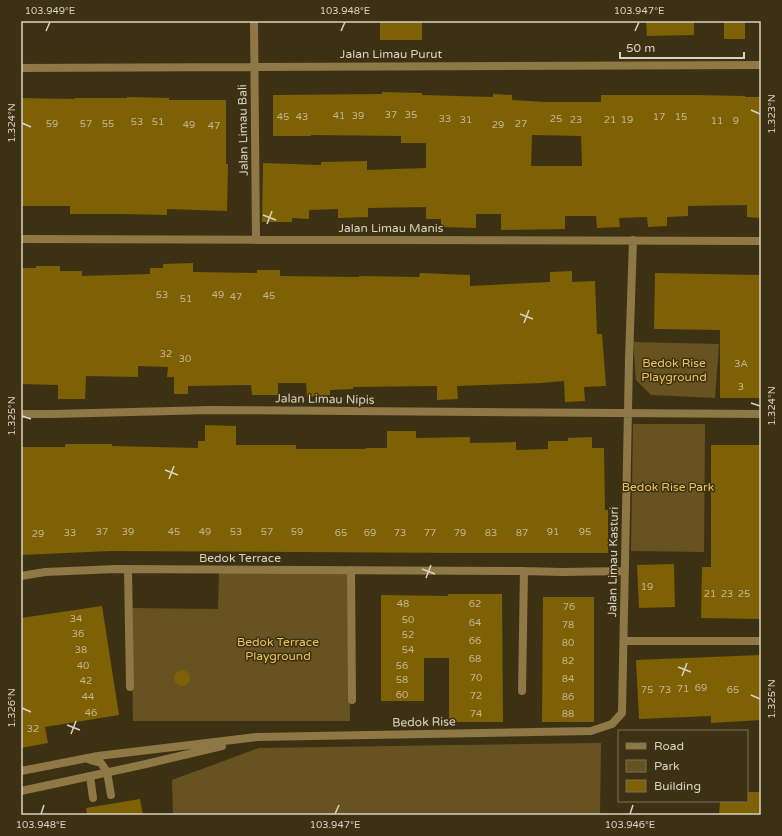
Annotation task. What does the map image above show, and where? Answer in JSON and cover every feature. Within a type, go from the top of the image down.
[{"type":"street","name":"Jalan Limau Bali","points":[[254,21],[256,240]]},
{"type":"street","name":"Jalan Limau Purut","points":[[21,68],[761,65]]},
{"type":"street","name":"Jalan Limau Manis","points":[[21,239],[761,241]]},
{"type":"street","name":"Jalan Limau Kasturi","points":[[592,731],[612,724],[622,713],[633,240]]},
{"type":"street","name":"Jalan Limau Nipis","points":[[21,414],[209,410],[628,412]]},
{"type":"street","points":[[628,412],[761,414]]},
{"type":"street","points":[[128,569],[130,687]]},
{"type":"street","name":"Bedok Terrace","points":[[21,576],[45,572],[128,569],[562,572],[625,571]]},
{"type":"street","points":[[351,570],[352,700]]},
{"type":"street","points":[[522,691],[524,571]]},
{"type":"street","points":[[624,641],[761,641]]},
{"type":"street","name":"Bedok Rise","points":[[21,771],[98,756],[257,737],[592,731]]},
{"type":"street","name":"Bedok Rise","points":[[21,791],[146,764],[257,737]]},
{"type":"street","points":[[86,759],[101,763],[107,772],[111,795]]},
{"type":"street","points":[[90,776],[93,798]]},
{"type":"green space","name":"Bedok Rise Playground","points":[[633,342],[719,344],[715,398],[651,395],[636,380]]},
{"type":"green space","name":"Bedok Rise Park","points":[[633,424],[705,424],[704,552],[631,551]]},
{"type":"green space","name":"Bedok Terrace Playground","points":[[219,573],[348,573],[350,721],[133,721],[131,608],[218,609]]},
{"type":"green space","points":[[601,743],[600,815],[173,815],[172,780],[259,748]]},
{"type":"building","points":[[380,21],[422,21],[422,40],[380,40]]},
{"type":"building","points":[[646,21],[694,21],[694,35],[647,36]]},
{"type":"building","points":[[724,21],[745,21],[745,39],[724,39]]},
{"type":"building","points":[[382,92],[422,93],[422,95],[493,97],[493,94],[512,95],[512,100],[546,102],[601,102],[601,95],[761,97],[761,218],[747,217],[747,205],[688,206],[688,216],[667,217],[667,226],[648,227],[647,217],[619,218],[620,227],[597,228],[596,216],[565,216],[565,229],[501,230],[501,214],[476,214],[476,228],[441,227],[441,219],[426,219],[426,207],[368,208],[368,217],[338,218],[338,209],[309,210],[309,219],[292,218],[292,222],[262,222],[263,163],[321,165],[321,162],[367,161],[367,170],[426,168],[426,143],[401,143],[401,136],[273,136],[273,95],[382,94]],"holes":[[[532,135],[581,136],[582,166],[531,166]]]},
{"type":"building","points":[[127,97],[169,98],[169,100],[226,100],[226,164],[228,164],[227,211],[167,209],[167,215],[70,214],[70,206],[21,206],[21,98],[74,99]]},
{"type":"building","points":[[193,263],[193,272],[257,273],[257,270],[280,270],[280,276],[419,277],[420,273],[470,275],[470,286],[550,282],[550,272],[572,271],[572,282],[595,281],[597,334],[602,334],[606,386],[584,387],[585,401],[565,402],[564,381],[457,386],[458,399],[437,400],[437,386],[353,387],[353,389],[330,390],[330,395],[307,397],[306,383],[278,383],[278,395],[252,395],[251,385],[188,386],[188,394],[174,394],[174,377],[167,377],[168,367],[138,366],[138,377],[86,376],[85,399],[58,399],[58,385],[21,384],[21,268],[36,268],[36,266],[60,266],[60,271],[82,271],[82,276],[150,274],[150,268],[163,268],[163,264]]},
{"type":"building","points":[[655,273],[761,275],[761,398],[720,398],[720,330],[654,329]]},
{"type":"building","points":[[205,425],[236,426],[236,445],[296,445],[296,449],[387,448],[387,431],[416,431],[416,438],[470,437],[470,443],[516,442],[516,450],[548,449],[548,441],[568,441],[568,438],[592,437],[592,448],[604,448],[605,510],[608,510],[608,553],[110,551],[21,555],[21,447],[65,447],[65,444],[112,444],[112,446],[198,448],[198,441],[205,441]]},
{"type":"building","points":[[711,445],[761,445],[761,619],[701,618],[702,567],[711,567]]},
{"type":"building","points":[[674,564],[675,607],[639,608],[637,565]]},
{"type":"building","points":[[448,594],[502,594],[503,722],[449,722],[449,658],[424,658],[424,701],[381,701],[381,595],[448,596]]},
{"type":"building","points":[[543,597],[594,597],[594,722],[542,722]]},
{"type":"building","points":[[102,606],[119,715],[45,727],[48,743],[21,748],[21,618]]},
{"type":"building","points":[[761,655],[761,720],[711,723],[711,716],[639,719],[636,660]]},
{"type":"building","points":[[179,670],[185,670],[190,675],[188,684],[185,686],[179,686],[174,681],[174,675]]},
{"type":"building","points":[[748,792],[761,792],[761,815],[719,815],[720,802],[748,802]]},
{"type":"building","points":[[140,799],[143,815],[87,815],[86,808]]}]
